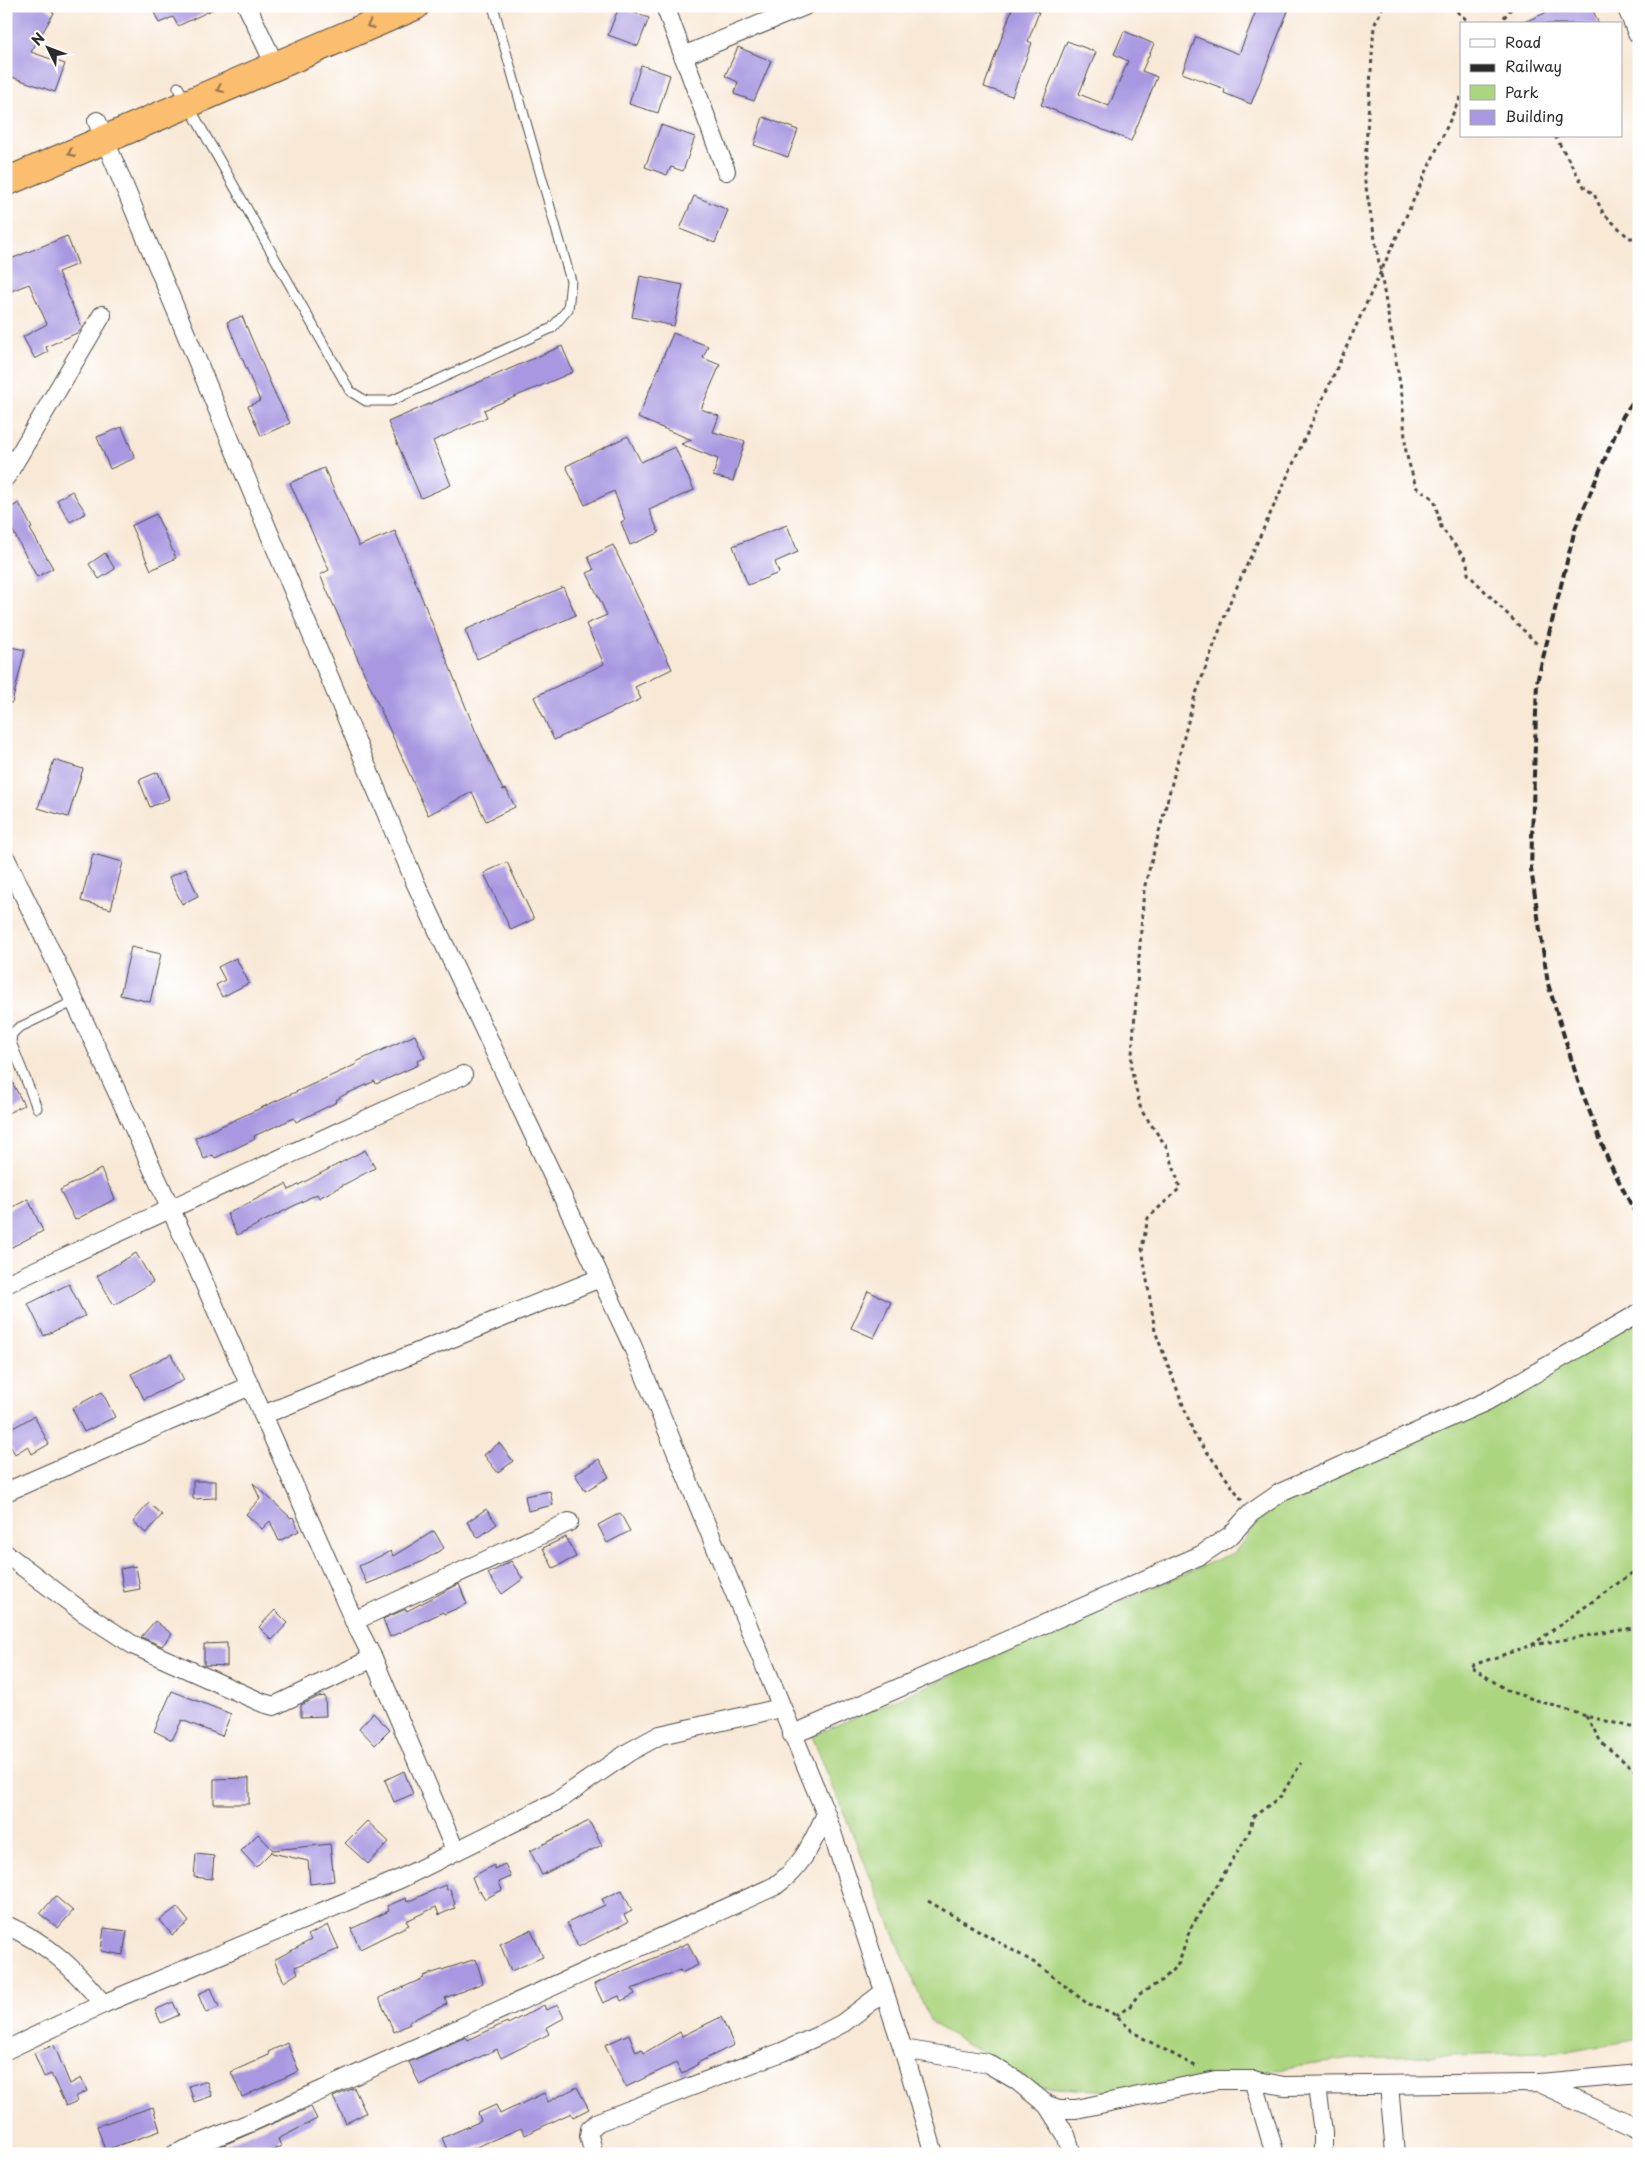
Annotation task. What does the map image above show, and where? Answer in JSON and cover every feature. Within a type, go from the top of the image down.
[{"type":"highway","points":[[271,57],[366,6]]},
{"type":"highway","points":[[6,161],[101,130],[271,57],[415,6]]},
{"type":"highway","points":[[6,182],[101,130]]},
{"type":"street","points":[[247,6],[271,57]]},
{"type":"street","points":[[664,6],[726,171]]},
{"type":"street","points":[[683,56],[805,6]]},
{"type":"street","points":[[1626,6],[1637,33]]},
{"type":"street","points":[[101,130],[415,882],[632,1345],[826,1814],[903,2049],[934,2154]]},
{"type":"street","points":[[6,477],[102,314]]},
{"type":"street","points":[[6,859],[171,1208],[354,1621],[373,1658],[455,1850]]},
{"type":"street","points":[[6,1284],[463,1075]]},
{"type":"street","points":[[263,1415],[600,1278]]},
{"type":"street","points":[[792,1735],[1201,1555],[1231,1535],[1251,1513],[1280,1492],[1487,1401],[1639,1313]]},
{"type":"street","points":[[6,1492],[250,1386]]},
{"type":"street","points":[[354,1621],[569,1522]]},
{"type":"street","points":[[6,1554],[84,1613],[133,1645],[263,1703],[274,1706],[373,1658]]},
{"type":"street","points":[[6,2050],[104,2004],[361,1896],[558,1800],[629,1752],[660,1735],[781,1708]]},
{"type":"street","points":[[176,2154],[247,2124],[775,1886],[792,1874],[804,1858],[826,1814]]},
{"type":"street","points":[[6,1925],[54,1952],[76,1971],[104,2004]]},
{"type":"street","points":[[594,2154],[589,2136],[590,2129],[598,2122],[813,2039],[843,2023],[884,1992]]},
{"type":"street","points":[[903,2049],[986,2063],[1016,2080],[1047,2105],[1066,2135],[1072,2154]]},
{"type":"street","points":[[1047,2105],[1059,2109],[1076,2109],[1216,2080],[1253,2080],[1284,2086],[1539,2083],[1639,2074]]},
{"type":"street","points":[[1253,2080],[1275,2154]]},
{"type":"street","points":[[1539,2083],[1639,2129]]},
{"type":"street","points":[[1389,2085],[1395,2154]]},
{"type":"street","points":[[1317,2086],[1323,2133],[1323,2154]]},
{"type":"lane","points":[[182,95],[350,391],[366,401],[391,401],[552,328],[568,309],[571,281],[493,6]]},
{"type":"lane","points":[[37,1108],[11,1042],[12,1034],[18,1028],[75,1002]]},
{"type":"path","points":[[1383,6],[1374,26],[1364,176],[1402,395],[1406,453],[1416,487],[1434,499],[1441,526],[1467,561],[1468,574],[1539,646]]},
{"type":"path","points":[[1451,6],[1469,22]]},
{"type":"path","points":[[1501,22],[1513,6]]},
{"type":"path","points":[[1251,1513],[1194,1434],[1155,1331],[1142,1248],[1148,1218],[1180,1188],[1168,1149],[1141,1110],[1131,1068],[1144,889],[1194,699],[1230,602],[1460,98]]},
{"type":"path","points":[[1556,138],[1585,188],[1594,194],[1603,213],[1630,238],[1639,238]]},
{"type":"path","points":[[1532,1645],[1639,1568]]},
{"type":"path","points":[[1639,1627],[1532,1645],[1470,1666],[1508,1691],[1586,1716],[1639,1729]]},
{"type":"path","points":[[1586,1716],[1601,1742],[1639,1774]]},
{"type":"path","points":[[1116,2016],[1130,2006],[1138,1995],[1163,1980],[1179,1963],[1190,1930],[1249,1833],[1253,1817],[1281,1796],[1301,1763]]},
{"type":"path","points":[[928,1901],[1040,1966],[1089,2005],[1116,2016],[1139,2036],[1193,2064],[1216,2080]]},
{"type":"green space","points":[[1639,1320],[1639,2039],[1573,2051],[1360,2058],[1116,2091],[1041,2087],[931,2023],[812,1736],[1235,1552],[1271,1505]]},
{"type":"building","points":[[6,6],[43,6],[54,13],[31,52],[65,64],[55,92],[6,75]]},
{"type":"building","points":[[151,6],[220,6],[178,26],[173,17],[159,23]]},
{"type":"building","points":[[1013,6],[1023,6],[1039,12],[1028,41],[1032,43],[1012,96],[984,87]]},
{"type":"building","points":[[1258,6],[1290,6],[1251,104],[1224,93],[1225,89],[1182,73],[1196,37],[1239,54]]},
{"type":"building","points":[[1561,6],[1591,6],[1598,22],[1525,22]]},
{"type":"building","points":[[619,7],[649,18],[638,46],[608,35]]},
{"type":"building","points":[[1124,31],[1154,44],[1142,71],[1157,77],[1131,141],[1041,105],[1067,41],[1096,52],[1079,94],[1109,106],[1128,61],[1114,54]]},
{"type":"building","points":[[738,47],[771,61],[754,101],[734,94],[738,82],[725,76]]},
{"type":"building","points":[[641,65],[670,75],[658,113],[629,104]]},
{"type":"building","points":[[763,117],[798,130],[788,157],[754,145]]},
{"type":"building","points":[[661,125],[695,137],[683,171],[671,167],[667,175],[645,167]]},
{"type":"building","points":[[694,196],[728,210],[715,243],[680,229]]},
{"type":"building","points":[[67,236],[78,264],[58,272],[82,328],[79,332],[46,347],[48,352],[35,359],[23,337],[47,324],[29,284],[6,293],[6,261]]},
{"type":"building","points":[[640,276],[683,285],[674,326],[632,317]]},
{"type":"building","points":[[242,316],[275,394],[290,423],[261,436],[248,406],[260,401],[227,322]]},
{"type":"building","points":[[673,333],[708,346],[703,358],[720,365],[701,409],[719,416],[713,432],[745,441],[733,481],[713,476],[718,459],[681,444],[692,440],[638,418]]},
{"type":"building","points":[[562,346],[573,372],[484,410],[487,417],[433,441],[451,485],[421,498],[388,422]]},
{"type":"building","points":[[122,427],[135,458],[110,469],[97,437]]},
{"type":"building","points":[[628,436],[641,462],[675,447],[694,490],[649,510],[659,533],[630,545],[621,522],[625,520],[614,491],[585,505],[566,466]]},
{"type":"building","points":[[324,468],[359,546],[395,531],[475,730],[503,790],[506,789],[515,807],[486,821],[472,792],[428,815],[320,575],[329,570],[290,483]]},
{"type":"building","points":[[72,491],[86,513],[70,522],[57,500]]},
{"type":"building","points":[[19,503],[32,528],[30,529],[53,568],[37,577],[6,518],[6,510]]},
{"type":"building","points":[[156,514],[176,558],[151,570],[131,526]]},
{"type":"building","points":[[787,525],[798,552],[775,562],[779,573],[748,585],[733,546]]},
{"type":"building","points":[[613,545],[672,669],[635,687],[641,699],[554,740],[534,697],[604,664],[586,624],[607,615],[587,573],[594,570],[588,557]]},
{"type":"building","points":[[105,553],[115,569],[99,579],[89,564]]},
{"type":"building","points":[[563,587],[576,615],[477,659],[465,630]]},
{"type":"building","points":[[6,646],[25,650],[12,703],[6,702]]},
{"type":"building","points":[[54,760],[83,769],[68,817],[38,808]]},
{"type":"building","points":[[158,772],[169,799],[150,807],[139,780]]},
{"type":"building","points":[[93,854],[123,862],[111,909],[81,901]]},
{"type":"building","points":[[507,862],[534,919],[511,930],[484,873]]},
{"type":"building","points":[[186,869],[198,896],[182,904],[169,877]]},
{"type":"building","points":[[131,947],[161,954],[150,1002],[120,995]]},
{"type":"building","points":[[236,958],[249,983],[222,997],[216,985],[225,980],[218,967]]},
{"type":"building","points":[[415,1035],[425,1058],[417,1061],[418,1065],[376,1084],[375,1081],[344,1095],[336,1100],[337,1102],[296,1122],[294,1118],[254,1136],[255,1139],[215,1158],[213,1155],[204,1159],[195,1138],[357,1064],[356,1062]]},
{"type":"building","points":[[6,1070],[24,1105],[6,1114]]},
{"type":"building","points":[[365,1150],[375,1168],[319,1198],[317,1194],[237,1235],[227,1214],[286,1184],[289,1190]]},
{"type":"building","points":[[101,1169],[115,1199],[75,1220],[60,1190]]},
{"type":"building","points":[[28,1199],[43,1231],[6,1250],[6,1211]]},
{"type":"building","points":[[136,1253],[153,1282],[114,1305],[97,1276]]},
{"type":"building","points":[[69,1284],[85,1316],[44,1336],[28,1304]]},
{"type":"building","points":[[868,1291],[891,1302],[874,1338],[851,1328]]},
{"type":"building","points":[[171,1354],[184,1380],[144,1399],[131,1374]]},
{"type":"building","points":[[102,1392],[115,1417],[84,1432],[72,1408]]},
{"type":"building","points":[[34,1416],[49,1444],[32,1454],[28,1446],[15,1454],[6,1439],[6,1432]]},
{"type":"building","points":[[499,1443],[513,1461],[498,1473],[484,1455]]},
{"type":"building","points":[[599,1459],[609,1477],[585,1491],[575,1474]]},
{"type":"building","points":[[193,1481],[216,1481],[216,1498],[193,1499]]},
{"type":"building","points":[[253,1483],[291,1518],[293,1517],[299,1531],[279,1541],[270,1521],[262,1529],[246,1514],[260,1499]]},
{"type":"building","points":[[550,1491],[553,1505],[528,1511],[525,1496]]},
{"type":"building","points":[[149,1503],[162,1515],[146,1533],[133,1522]]},
{"type":"building","points":[[486,1509],[497,1524],[478,1538],[467,1522]]},
{"type":"building","points":[[620,1513],[630,1531],[607,1543],[598,1525]]},
{"type":"building","points":[[434,1531],[444,1548],[421,1562],[367,1584],[359,1566],[391,1551],[393,1556]]},
{"type":"building","points":[[566,1537],[576,1557],[553,1568],[543,1548]]},
{"type":"building","points":[[511,1561],[523,1579],[502,1594],[488,1574]]},
{"type":"building","points":[[136,1566],[140,1589],[124,1592],[120,1569]]},
{"type":"building","points":[[459,1584],[467,1604],[444,1614],[443,1612],[390,1637],[383,1619],[406,1609],[407,1611]]},
{"type":"building","points":[[275,1610],[288,1623],[272,1640],[259,1627]]},
{"type":"building","points":[[155,1621],[172,1634],[162,1646],[141,1637]]},
{"type":"building","points":[[227,1643],[227,1666],[204,1665],[204,1644]]},
{"type":"building","points":[[172,1691],[231,1714],[222,1736],[182,1720],[172,1740],[154,1731]]},
{"type":"building","points":[[325,1696],[326,1716],[301,1717],[301,1705],[318,1697]]},
{"type":"building","points":[[373,1713],[390,1730],[375,1745],[359,1728]]},
{"type":"building","points":[[404,1771],[413,1794],[394,1802],[385,1780]]},
{"type":"building","points":[[249,1778],[249,1804],[214,1804],[214,1779]]},
{"type":"building","points":[[367,1821],[389,1842],[368,1864],[345,1843]]},
{"type":"building","points":[[589,1821],[602,1845],[542,1875],[530,1851]]},
{"type":"building","points":[[258,1834],[273,1850],[330,1844],[334,1881],[310,1884],[308,1861],[272,1853],[272,1851],[256,1867],[241,1851]]},
{"type":"building","points":[[196,1854],[214,1856],[212,1879],[194,1877]]},
{"type":"building","points":[[505,1864],[511,1877],[499,1882],[502,1890],[485,1899],[480,1891],[478,1892],[472,1877],[494,1865],[494,1869]]},
{"type":"building","points":[[445,1885],[447,1890],[450,1889],[455,1908],[439,1915],[436,1907],[406,1921],[409,1925],[360,1949],[351,1929],[389,1911],[387,1906],[406,1898],[407,1902]]},
{"type":"building","points":[[622,1890],[632,1911],[624,1915],[628,1922],[578,1947],[567,1923],[605,1905],[602,1899]]},
{"type":"building","points":[[55,1896],[73,1911],[58,1928],[40,1914]]},
{"type":"building","points":[[177,1907],[189,1922],[172,1935],[160,1920]]},
{"type":"building","points":[[328,1925],[339,1949],[295,1967],[298,1973],[284,1982],[274,1960],[311,1940],[308,1935]]},
{"type":"building","points":[[104,1928],[127,1931],[123,1955],[101,1951]]},
{"type":"building","points":[[531,1930],[543,1957],[511,1971],[500,1944]]},
{"type":"building","points":[[688,1943],[698,1965],[681,1973],[680,1970],[632,1989],[635,1994],[621,2001],[619,1996],[603,2003],[594,1984]]},
{"type":"building","points":[[476,1959],[483,1983],[445,1998],[447,2004],[408,2022],[410,2024],[394,2032],[379,1998],[424,1978],[423,1976]]},
{"type":"building","points":[[211,1988],[219,2007],[206,2013],[198,1994]]},
{"type":"building","points":[[173,2002],[179,2015],[161,2023],[155,2010]]},
{"type":"building","points":[[544,2005],[546,2010],[558,2005],[564,2018],[546,2028],[549,2034],[501,2058],[497,2049],[420,2085],[409,2062],[466,2037],[468,2040],[507,2022],[508,2024]]},
{"type":"building","points":[[721,2017],[734,2045],[697,2063],[682,2074],[676,2063],[626,2087],[605,2045],[629,2034],[636,2052],[642,2049],[644,2053],[680,2032],[682,2036]]},
{"type":"building","points":[[287,2043],[299,2071],[242,2097],[231,2072],[269,2055],[268,2052]]},
{"type":"building","points":[[54,2045],[70,2084],[81,2078],[87,2091],[75,2097],[77,2101],[66,2106],[51,2074],[44,2077],[34,2053]]},
{"type":"building","points":[[207,2082],[212,2096],[194,2102],[189,2086]]},
{"type":"building","points":[[577,2087],[589,2109],[573,2117],[571,2113],[525,2135],[521,2128],[460,2154],[449,2154],[442,2138],[481,2121],[478,2113],[496,2105],[500,2114],[544,2093],[548,2102]]},
{"type":"building","points":[[354,2088],[366,2113],[346,2123],[333,2097]]},
{"type":"building","points":[[153,2107],[160,2131],[105,2150],[97,2126]]},
{"type":"building","points":[[311,2107],[317,2119],[278,2139],[281,2146],[266,2154],[203,2154]]},
{"type":"railway","points":[[1639,393],[1623,416],[1575,529],[1537,682],[1531,869],[1548,984],[1578,1081],[1608,1160],[1639,1220]]}]
